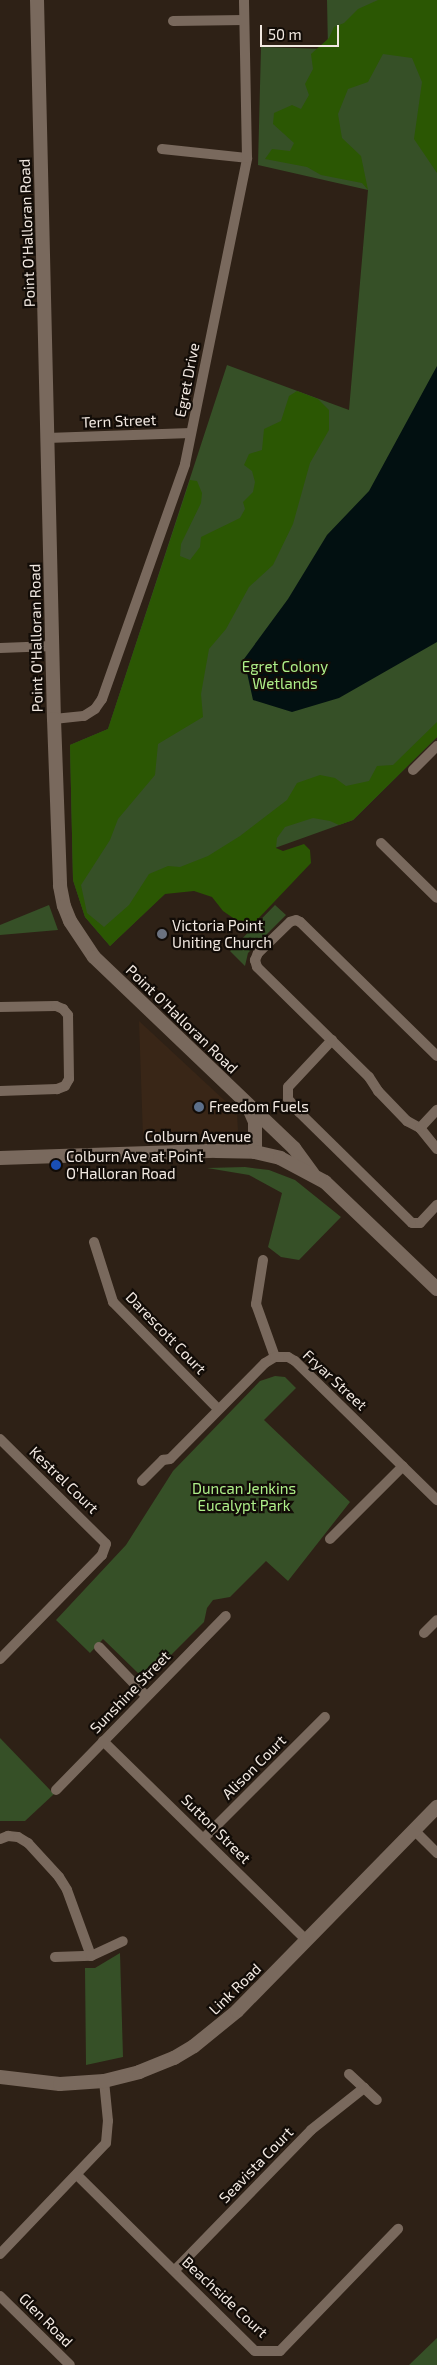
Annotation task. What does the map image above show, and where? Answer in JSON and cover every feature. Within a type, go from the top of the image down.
[{"type":"street","name":"Point O'Halloran Road","points":[[37,0],[54,720],[60,886],[64,906],[70,921],[94,957],[294,1148],[313,1174]]},
{"type":"street","name":"Egret Drive","points":[[54,720],[84,716],[95,709],[102,699],[185,464],[247,158],[244,0]]},
{"type":"street","points":[[173,21],[244,20]]},
{"type":"street","points":[[162,149],[247,158]]},
{"type":"street","name":"Tern Street","points":[[47,438],[192,433]]},
{"type":"street","points":[[0,648],[53,646]]},
{"type":"street","points":[[413,770],[437,746]]},
{"type":"street","points":[[380,843],[437,898]]},
{"type":"street","points":[[437,1056],[296,920],[290,922],[258,953],[255,960],[257,967],[332,1040],[407,1121],[420,1128],[424,1137],[437,1150]]},
{"type":"street","points":[[0,1008],[56,1006],[63,1009],[68,1015],[69,1079],[65,1086],[57,1089],[0,1091]]},
{"type":"street","points":[[332,1040],[288,1087],[288,1099],[298,1112],[412,1223],[420,1223],[437,1205]]},
{"type":"street","points":[[248,1106],[255,1122],[255,1152]]},
{"type":"street","points":[[420,1128],[437,1110]]},
{"type":"street","name":"Colburn Avenue","points":[[0,1158],[216,1151],[255,1152],[280,1158],[325,1182],[437,1289]]},
{"type":"street","name":"Darescott Court","points":[[94,1242],[113,1302],[218,1409]]},
{"type":"street","points":[[142,1481],[163,1460],[170,1459],[265,1362],[275,1357],[256,1304],[263,1260]]},
{"type":"street","name":"Fryar Street","points":[[275,1357],[288,1357],[295,1361],[437,1500]]},
{"type":"street","name":"Kestrel Court","points":[[0,1438],[106,1544],[102,1556],[2,1652]]},
{"type":"street","points":[[330,1538],[403,1466]]},
{"type":"street","name":"Sunshine Street","points":[[56,1790],[226,1616]]},
{"type":"street","points":[[424,1633],[437,1620]]},
{"type":"street","points":[[99,1647],[146,1696]]},
{"type":"street","name":"Alison Court","points":[[204,1838],[325,1717]]},
{"type":"street","name":"Sutton Street","points":[[103,1741],[306,1940]]},
{"type":"street","name":"Link Road","points":[[0,2076],[60,2084],[104,2081],[139,2072],[174,2058],[194,2046],[237,2011],[437,1806]]},
{"type":"street","points":[[414,1830],[437,1853]]},
{"type":"street","points":[[0,1839],[8,1836],[18,1837],[28,1843],[59,1877],[73,1907],[91,1956]]},
{"type":"street","points":[[55,1957],[91,1956],[123,1941]]},
{"type":"street","points":[[349,2074],[377,2100]]},
{"type":"street","points":[[0,2254],[106,2143],[108,2121],[104,2081]]},
{"type":"street","name":"Seavista Court","points":[[175,2270],[311,2130],[364,2088]]},
{"type":"street","name":"Beachside Court","points":[[77,2175],[255,2351],[280,2351],[398,2229]]},
{"type":"street","name":"Glen Road","points":[[0,2296],[70,2365]]},
{"type":"shaded area","points":[[437,366],[437,642],[339,698],[292,712],[253,700],[244,659],[288,599],[327,535],[369,491]]},
{"type":"shaded area","points":[[139,1021],[237,1112],[238,1132],[143,1137]]},
{"type":"green space","name":"Egret Colony Wetlands","points":[[327,0],[437,0],[437,737],[353,820],[175,884],[110,946],[85,917],[73,880],[70,745],[108,729],[227,365],[349,410],[368,190],[258,165],[261,47],[328,49]]},
{"type":"green space","points":[[378,0],[437,0],[437,173],[414,139],[422,82],[412,58],[383,54],[368,82],[348,89],[338,114],[342,138],[361,156],[368,190],[362,183],[321,175],[307,167],[265,159],[272,149],[290,151],[294,143],[273,124],[274,113],[292,105],[301,109],[309,95],[305,84],[313,69],[311,54],[329,38],[334,27],[344,23],[358,9]]},
{"type":"green space","points":[[297,391],[318,399],[329,410],[329,430],[310,463],[293,524],[273,565],[249,587],[226,629],[209,649],[201,694],[203,717],[158,744],[155,775],[118,819],[110,840],[81,885],[87,913],[104,927],[129,905],[149,874],[168,866],[180,867],[208,856],[240,836],[287,800],[297,783],[320,775],[335,778],[346,786],[369,781],[377,766],[393,765],[437,722],[437,737],[353,820],[339,825],[330,821],[313,818],[285,827],[277,838],[276,848],[283,851],[304,844],[310,850],[311,863],[255,922],[236,920],[223,911],[212,897],[194,891],[165,894],[110,946],[85,917],[73,880],[70,745],[108,729],[190,480],[197,481],[202,493],[201,503],[181,544],[180,556],[190,560],[200,547],[201,537],[240,518],[245,509],[243,502],[253,492],[255,482],[252,471],[244,465],[249,454],[262,450],[264,429],[281,421],[289,396]]},
{"type":"green space","points":[[49,905],[58,930],[0,935],[0,925]]},
{"type":"green space","points":[[275,905],[286,915],[248,953],[245,966],[230,951]]},
{"type":"green space","points":[[245,1167],[269,1170],[295,1180],[341,1217],[299,1260],[281,1257],[268,1247],[282,1193],[249,1175],[207,1168]]},
{"type":"green space","name":"Duncan Jenkins Eucalypt Park","points":[[275,1376],[285,1377],[296,1388],[264,1420],[350,1502],[288,1581],[266,1561],[230,1597],[213,1600],[207,1608],[204,1622],[152,1674],[145,1677],[139,1674],[103,1639],[90,1653],[56,1620],[126,1545],[173,1471],[260,1381]]},
{"type":"green space","points":[[0,1738],[54,1794],[25,1821],[0,1821]]},
{"type":"green space","points":[[120,1953],[123,2057],[86,2065],[85,1968],[95,1968]]},
{"type":"green space","points":[[437,2338],[437,2365],[409,2365]]},
{"type":"place","name":"Victoria Point Uniting Church","points":[[162,934]]},
{"type":"place","name":"Freedom Fuels","points":[[199,1107]]},
{"type":"place","name":"Colburn Ave at Point O'Halloran Road","points":[[56,1165]]}]
